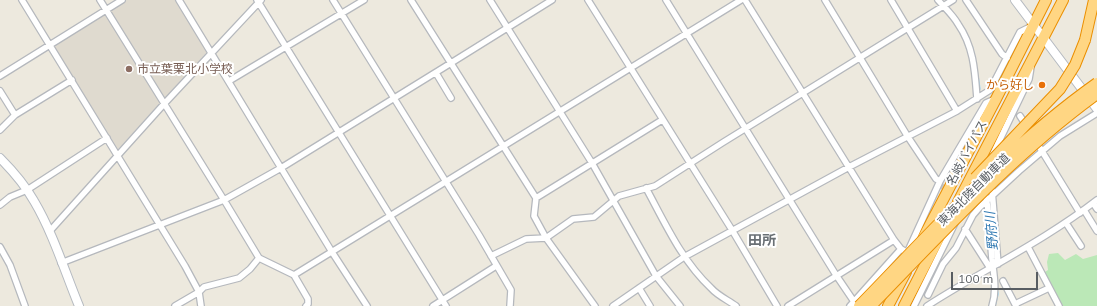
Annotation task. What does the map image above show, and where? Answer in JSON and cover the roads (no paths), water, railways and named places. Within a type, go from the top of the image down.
[{"type":"highway","name":"名岐バイパス","points":[[904,306],[1063,0]]},
{"type":"highway","points":[[891,274],[974,179],[1060,89],[1075,65],[1085,40],[1094,0]]},
{"type":"highway","name":"名岐バイパス","points":[[888,306],[1034,25],[1043,3]]},
{"type":"highway","name":"東海北陸自動車道","points":[[855,305],[891,274],[964,199],[1027,138],[1067,104],[1097,83]]},
{"type":"highway","name":"東海北陸自動車道","points":[[871,306],[985,190],[1053,129],[1097,94]]},
{"type":"highway","points":[[1053,129],[1097,98]]},
{"type":"main road","points":[[1015,0],[1097,109]]},
{"type":"main road","points":[[0,158],[19,179],[34,201],[49,232],[79,306]]},
{"type":"street","points":[[22,0],[160,225],[198,292],[201,306]]},
{"type":"street","points":[[100,0],[259,258],[294,275],[308,299],[308,304],[306,306]]},
{"type":"street","points":[[0,76],[122,0]]},
{"type":"street","points":[[179,0],[212,52],[332,252],[367,306]]},
{"type":"street","points":[[333,0],[511,290],[510,306]]},
{"type":"street","points":[[229,81],[364,0]]},
{"type":"street","points":[[411,0],[536,198],[534,216],[546,238],[595,306]]},
{"type":"street","points":[[490,0],[592,163],[656,276],[680,306]]},
{"type":"street","points":[[61,264],[224,200],[281,168],[552,0]]},
{"type":"street","points":[[588,0],[689,164],[732,230],[777,306]]},
{"type":"street","points":[[666,0],[855,305],[901,249]]},
{"type":"street","points":[[294,275],[741,0]]},
{"type":"street","points":[[745,0],[894,240],[901,249],[908,253]]},
{"type":"street","points":[[825,0],[908,136],[940,184]]},
{"type":"street","points":[[891,0],[957,111]]},
{"type":"street","points":[[938,0],[947,4],[970,46],[973,56],[977,98]]},
{"type":"street","points":[[966,0],[1002,54],[1007,58]]},
{"type":"street","points":[[49,232],[117,155],[259,1],[286,48],[446,306]]},
{"type":"street","points":[[491,256],[526,239],[546,238],[573,219],[594,218],[619,196],[656,186],[746,128],[947,4]]},
{"type":"street","points":[[613,306],[684,257],[849,167],[957,111],[990,90],[1020,32],[1034,25]]},
{"type":"street","points":[[914,306],[948,237],[995,150],[1029,79],[1032,59]]},
{"type":"street","points":[[436,73],[451,98]]},
{"type":"street","points":[[0,130],[15,115],[72,80]]},
{"type":"street","points":[[0,91],[15,115]]},
{"type":"street","points":[[879,306],[908,253],[940,184],[986,103],[996,99]]},
{"type":"street","points":[[928,295],[943,264],[956,248],[978,205],[1060,136],[1097,113]]},
{"type":"street","points":[[1020,116],[1082,212],[1097,231]]},
{"type":"street","points":[[536,198],[662,120]]},
{"type":"street","points":[[0,205],[10,198],[27,190],[107,138]]},
{"type":"street","points":[[646,188],[684,257],[709,287],[736,306]]},
{"type":"street","points":[[989,196],[994,266],[994,294],[992,306]]},
{"type":"street","points":[[926,306],[934,304],[994,266],[1028,247],[1066,223],[1095,202],[1097,209]]},
{"type":"street","points":[[1066,223],[1081,246]]},
{"type":"street","points":[[966,230],[994,266]]},
{"type":"street","points":[[788,306],[894,240]]},
{"type":"street","points":[[0,247],[10,265],[25,306]]},
{"type":"street","points":[[1028,247],[1059,306]]},
{"type":"street","points":[[175,306],[204,287],[239,278],[250,269],[259,258]]},
{"type":"street","points":[[433,306],[496,266]]},
{"type":"street","points":[[1003,281],[1016,305],[1050,288]]},
{"type":"street","points":[[639,288],[648,305]]},
{"type":"street","points":[[922,290],[928,295],[934,304]]},
{"type":"waterway","name":"野府川","points":[[966,32],[969,39]]},
{"type":"waterway","name":"野府川","points":[[972,46],[975,58]]},
{"type":"waterway","name":"野府川","points":[[978,76],[980,89]]},
{"type":"waterway","name":"野府川","points":[[995,306],[998,294],[997,288]]},
{"type":"tunnel","points":[[941,186],[962,197]]},
{"type":"place","name":"市立葉栗北小学校","points":[[129,69]]},
{"type":"place","name":"から好し","points":[[1042,85]]},
{"type":"district","name":"田所","points":[[762,241]]}]
